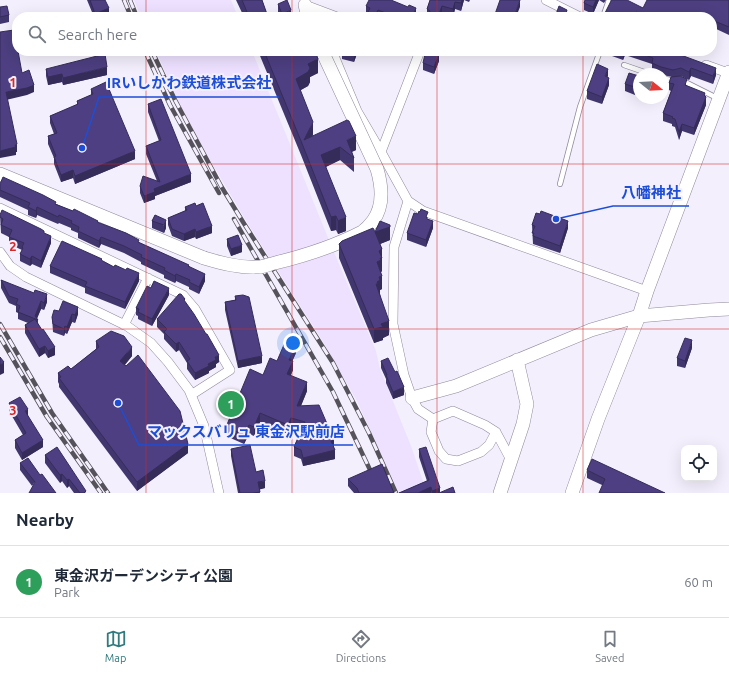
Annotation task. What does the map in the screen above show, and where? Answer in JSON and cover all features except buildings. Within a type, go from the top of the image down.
[{"type":"street","points":[[546,0],[570,12]]},
{"type":"street","points":[[305,6],[322,12]]},
{"type":"street","points":[[0,174],[204,258],[229,265],[258,267],[290,260],[331,246],[363,231],[372,222],[379,211],[381,184],[377,169],[324,56]]},
{"type":"street","points":[[334,56],[357,111],[408,201],[423,211],[647,291]]},
{"type":"street","points":[[381,152],[418,56]]},
{"type":"street","points":[[572,493],[598,419],[639,316],[729,73],[699,62]]},
{"type":"street","points":[[408,201],[394,247],[393,324],[404,375],[412,398],[418,409],[433,419]]},
{"type":"street","points":[[0,208],[183,295],[195,309],[230,370],[191,395]]},
{"type":"street","points":[[0,252],[10,266],[26,277],[124,325],[151,343],[168,362],[191,395],[204,426],[219,493]]},
{"type":"street","points":[[124,325],[148,278]]},
{"type":"street","points":[[412,398],[456,386],[591,330],[639,316],[729,309]]},
{"type":"street","points":[[500,493],[524,424],[527,404],[517,360]]},
{"type":"street","points":[[433,419],[454,411],[485,425],[496,432],[511,460]]},
{"type":"street","points":[[433,419],[431,432],[439,451],[446,459],[458,462],[481,452],[489,445],[496,432]]},
{"type":"lane","points":[[605,12],[609,0]]},
{"type":"lane","points":[[560,184],[580,107],[598,56]]},
{"type":"lane","points":[[624,65],[633,68]]},
{"type":"lane","points":[[669,80],[673,81],[680,79],[719,99]]},
{"type":"shaded area","points":[[134,0],[231,0],[236,12],[139,12]]},
{"type":"shaded area","points":[[158,56],[254,56],[376,351],[380,369],[411,446],[427,493],[399,493],[357,401],[322,340],[248,224],[210,160],[178,101]]},
{"type":"railway","points":[[124,0],[129,12]]},
{"type":"railway","points":[[130,0],[135,12]]},
{"type":"railway","points":[[147,56],[170,105],[219,193]]},
{"type":"railway","points":[[154,56],[175,100],[221,186],[333,363],[369,433],[396,493]]},
{"type":"railway","points":[[234,219],[333,392],[381,493]]},
{"type":"railway","points":[[0,324],[52,413],[108,493]]},
{"type":"railway","points":[[0,337],[47,417],[101,493]]},
{"type":"place","name":"IRいしかわ鉄道株式会社","points":[[82,148]]},
{"type":"place","name":"八幡神社","points":[[556,219]]},
{"type":"place","name":"マックスバリュ 東金沢駅前店","points":[[118,403]]},
{"type":"place","name":"東金沢ガーデンシティ公園","points":[[231,404]]}]
